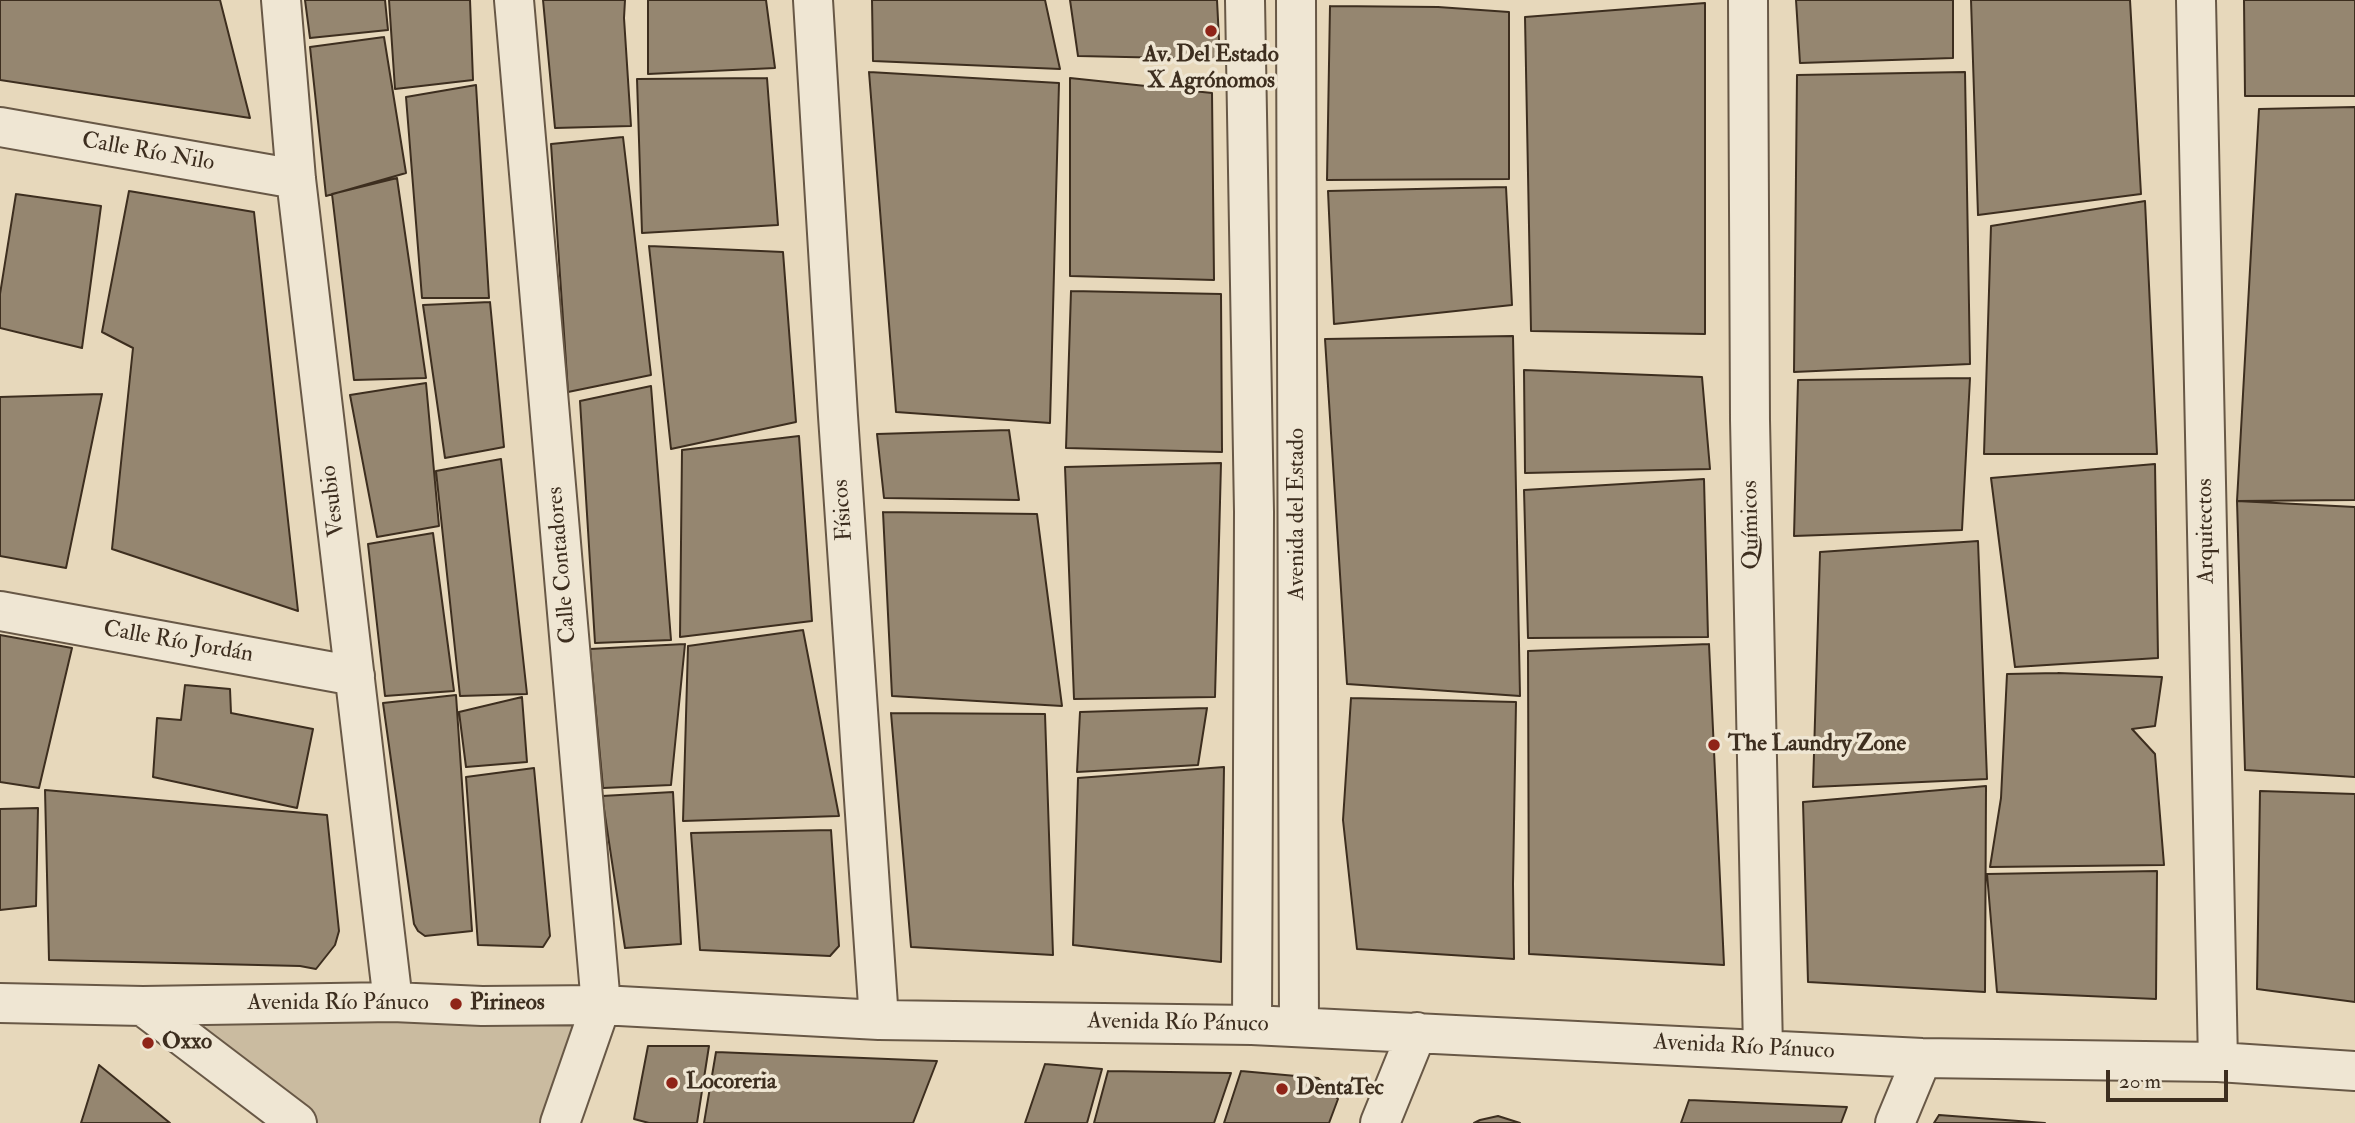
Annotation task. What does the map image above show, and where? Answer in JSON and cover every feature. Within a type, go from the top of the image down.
[{"type":"street","name":"Vesubio","points":[[281,0],[296,179],[393,1002]]},
{"type":"street","name":"Calle Contadores","points":[[514,0],[601,1005],[561,1123]]},
{"type":"street","name":"Físicos","points":[[813,0],[879,1020]]},
{"type":"street","name":"Avenida del Estado","points":[[1245,0],[1255,512],[1252,1025]]},
{"type":"street","name":"Avenida del Estado","points":[[1296,0],[1299,1027]]},
{"type":"street","name":"Químicos","points":[[1748,0],[1750,420],[1763,1049]]},
{"type":"street","name":"Arquitectos","points":[[2196,0],[2218,1062]]},
{"type":"street","name":"Calle Río Nilo","points":[[0,127],[296,179]]},
{"type":"street","name":"Calle Río Jordán","points":[[0,611],[355,676]]},
{"type":"street","name":"Avenida Río Pánuco","points":[[0,1003],[143,1006],[393,1002],[482,1006],[601,1005],[879,1020],[1252,1025],[1922,1058],[2218,1062],[2355,1071]]},
{"type":"street","points":[[143,1006],[297,1123]]},
{"type":"street","points":[[1380,1123],[1417,1032]]},
{"type":"street","points":[[1895,1123],[1922,1058]]},
{"type":"shaded area","points":[[601,1005],[559,1123],[297,1123],[143,1006]]},
{"type":"building","points":[[0,0],[220,0],[250,118],[0,80]]},
{"type":"building","points":[[305,0],[385,0],[388,30],[310,38]]},
{"type":"building","points":[[389,0],[470,0],[473,80],[395,89]]},
{"type":"building","points":[[543,0],[625,0],[631,126],[555,128]]},
{"type":"building","points":[[648,0],[766,0],[775,68],[648,74]]},
{"type":"building","points":[[872,0],[1045,0],[1060,69],[873,61]]},
{"type":"building","points":[[1070,0],[1217,0],[1220,59],[1078,56]]},
{"type":"building","points":[[1796,0],[1953,0],[1953,58],[1800,63]]},
{"type":"building","points":[[1971,0],[2130,0],[2141,194],[1978,215]]},
{"type":"building","points":[[2244,0],[2355,0],[2355,96],[2245,96]]},
{"type":"building","points":[[1705,3],[1705,334],[1531,331],[1525,17]]},
{"type":"building","points":[[1330,6],[1438,7],[1509,12],[1509,179],[1327,180]]},
{"type":"building","points":[[384,37],[406,173],[326,196],[310,47]]},
{"type":"building","points":[[869,72],[1059,83],[1050,423],[896,412]]},
{"type":"building","points":[[1965,72],[1970,364],[1794,372],[1797,75]]},
{"type":"building","points":[[767,78],[778,225],[642,233],[637,79]]},
{"type":"building","points":[[1070,78],[1212,93],[1214,280],[1070,276]]},
{"type":"building","points":[[476,85],[489,298],[422,298],[406,97]]},
{"type":"building","points":[[2355,107],[2355,500],[2237,501],[2259,109]]},
{"type":"building","points":[[623,137],[651,375],[568,392],[551,144]]},
{"type":"building","points":[[397,178],[426,378],[354,380],[332,194]]},
{"type":"building","points":[[1506,187],[1512,305],[1334,324],[1328,191]]},
{"type":"building","points":[[129,191],[254,212],[298,611],[112,549],[133,348],[102,332]]},
{"type":"building","points":[[16,194],[101,206],[82,348],[0,328],[0,294]]},
{"type":"building","points":[[2145,201],[2157,454],[1984,454],[1991,226]]},
{"type":"building","points":[[649,246],[783,252],[796,422],[671,449]]},
{"type":"building","points":[[1071,291],[1221,294],[1222,452],[1066,448]]},
{"type":"building","points":[[490,302],[504,447],[445,458],[423,305]]},
{"type":"building","points":[[1513,336],[1520,696],[1347,684],[1325,339]]},
{"type":"building","points":[[1524,370],[1702,377],[1710,469],[1525,473]]},
{"type":"building","points":[[1970,378],[1962,530],[1794,536],[1798,380]]},
{"type":"building","points":[[426,383],[439,526],[377,537],[350,395]]},
{"type":"building","points":[[651,386],[671,640],[595,643],[580,401]]},
{"type":"building","points":[[102,394],[66,568],[0,556],[0,397]]},
{"type":"building","points":[[1009,430],[1019,500],[884,498],[877,434]]},
{"type":"building","points":[[799,436],[812,621],[680,637],[682,450]]},
{"type":"building","points":[[501,459],[527,694],[460,696],[436,471]]},
{"type":"building","points":[[1221,463],[1215,697],[1074,699],[1065,467]]},
{"type":"building","points":[[2155,464],[2158,658],[2015,667],[1991,478]]},
{"type":"building","points":[[1704,479],[1708,637],[1528,638],[1524,490]]},
{"type":"building","points":[[2237,501],[2355,507],[2355,777],[2245,770]]},
{"type":"building","points":[[883,512],[1037,514],[1062,706],[892,696]]},
{"type":"building","points":[[433,533],[454,691],[385,696],[368,544]]},
{"type":"building","points":[[1978,541],[1987,779],[1813,787],[1820,552]]},
{"type":"building","points":[[803,630],[839,816],[683,821],[688,646]]},
{"type":"building","points":[[0,635],[72,648],[39,788],[0,782]]},
{"type":"building","points":[[685,644],[671,785],[603,788],[590,649]]},
{"type":"building","points":[[1709,644],[1724,965],[1529,954],[1528,651]]},
{"type":"building","points":[[2007,674],[2162,677],[2155,726],[2132,729],[2155,754],[2164,865],[1990,867],[2001,798]]},
{"type":"building","points":[[185,685],[230,689],[231,713],[313,729],[297,808],[153,777],[157,718],[181,720]]},
{"type":"building","points":[[456,695],[472,931],[425,936],[414,924],[383,703]]},
{"type":"building","points":[[522,697],[527,762],[466,767],[459,712]]},
{"type":"building","points":[[1351,698],[1516,702],[1514,959],[1357,949],[1343,820]]},
{"type":"building","points":[[1207,708],[1198,765],[1077,772],[1080,712]]},
{"type":"building","points":[[891,713],[1045,714],[1053,955],[911,947]]},
{"type":"building","points":[[1224,767],[1221,962],[1073,945],[1078,778]]},
{"type":"building","points":[[534,768],[550,936],[543,947],[478,945],[466,777]]},
{"type":"building","points":[[1986,786],[1985,992],[1808,982],[1803,802]]},
{"type":"building","points":[[45,790],[327,815],[339,931],[335,945],[316,969],[300,966],[49,960]]},
{"type":"building","points":[[2260,791],[2355,794],[2355,1002],[2257,989]]},
{"type":"building","points":[[673,792],[681,944],[625,948],[602,796]]},
{"type":"building","points":[[38,808],[36,906],[0,910],[0,809]]},
{"type":"building","points":[[831,830],[839,946],[830,956],[700,950],[691,833]]},
{"type":"building","points":[[2157,871],[2156,999],[1997,992],[1987,874]]},
{"type":"building","name":"Locoreria","points":[[648,1046],[709,1046],[697,1123],[649,1123],[634,1119]]},
{"type":"building","points":[[716,1052],[937,1061],[913,1123],[704,1123]]},
{"type":"building","points":[[1045,1064],[1102,1069],[1087,1123],[1025,1123]]},
{"type":"building","points":[[99,1065],[170,1123],[81,1123]]},
{"type":"building","points":[[1108,1071],[1231,1073],[1214,1123],[1094,1123]]},
{"type":"building","name":"DentaTec","points":[[1241,1071],[1318,1078],[1338,1099],[1329,1123],[1224,1123]]},
{"type":"building","points":[[1689,1100],[1847,1107],[1841,1123],[1681,1123]]},
{"type":"building","points":[[1939,1115],[2045,1123],[1934,1123]]},
{"type":"building","points":[[1498,1116],[1520,1123],[1474,1123],[1480,1120]]},
{"type":"place","name":"Av. Del Estado X Agrónomos","points":[[1211,31]]},
{"type":"place","name":"The Laundry Zone","points":[[1714,745]]},
{"type":"place","name":"Pirineos","points":[[456,1004]]},
{"type":"place","name":"Oxxo","points":[[148,1043]]},
{"type":"place","name":"Locoreria","points":[[672,1083]]},
{"type":"place","name":"DentaTec","points":[[1282,1089]]}]
